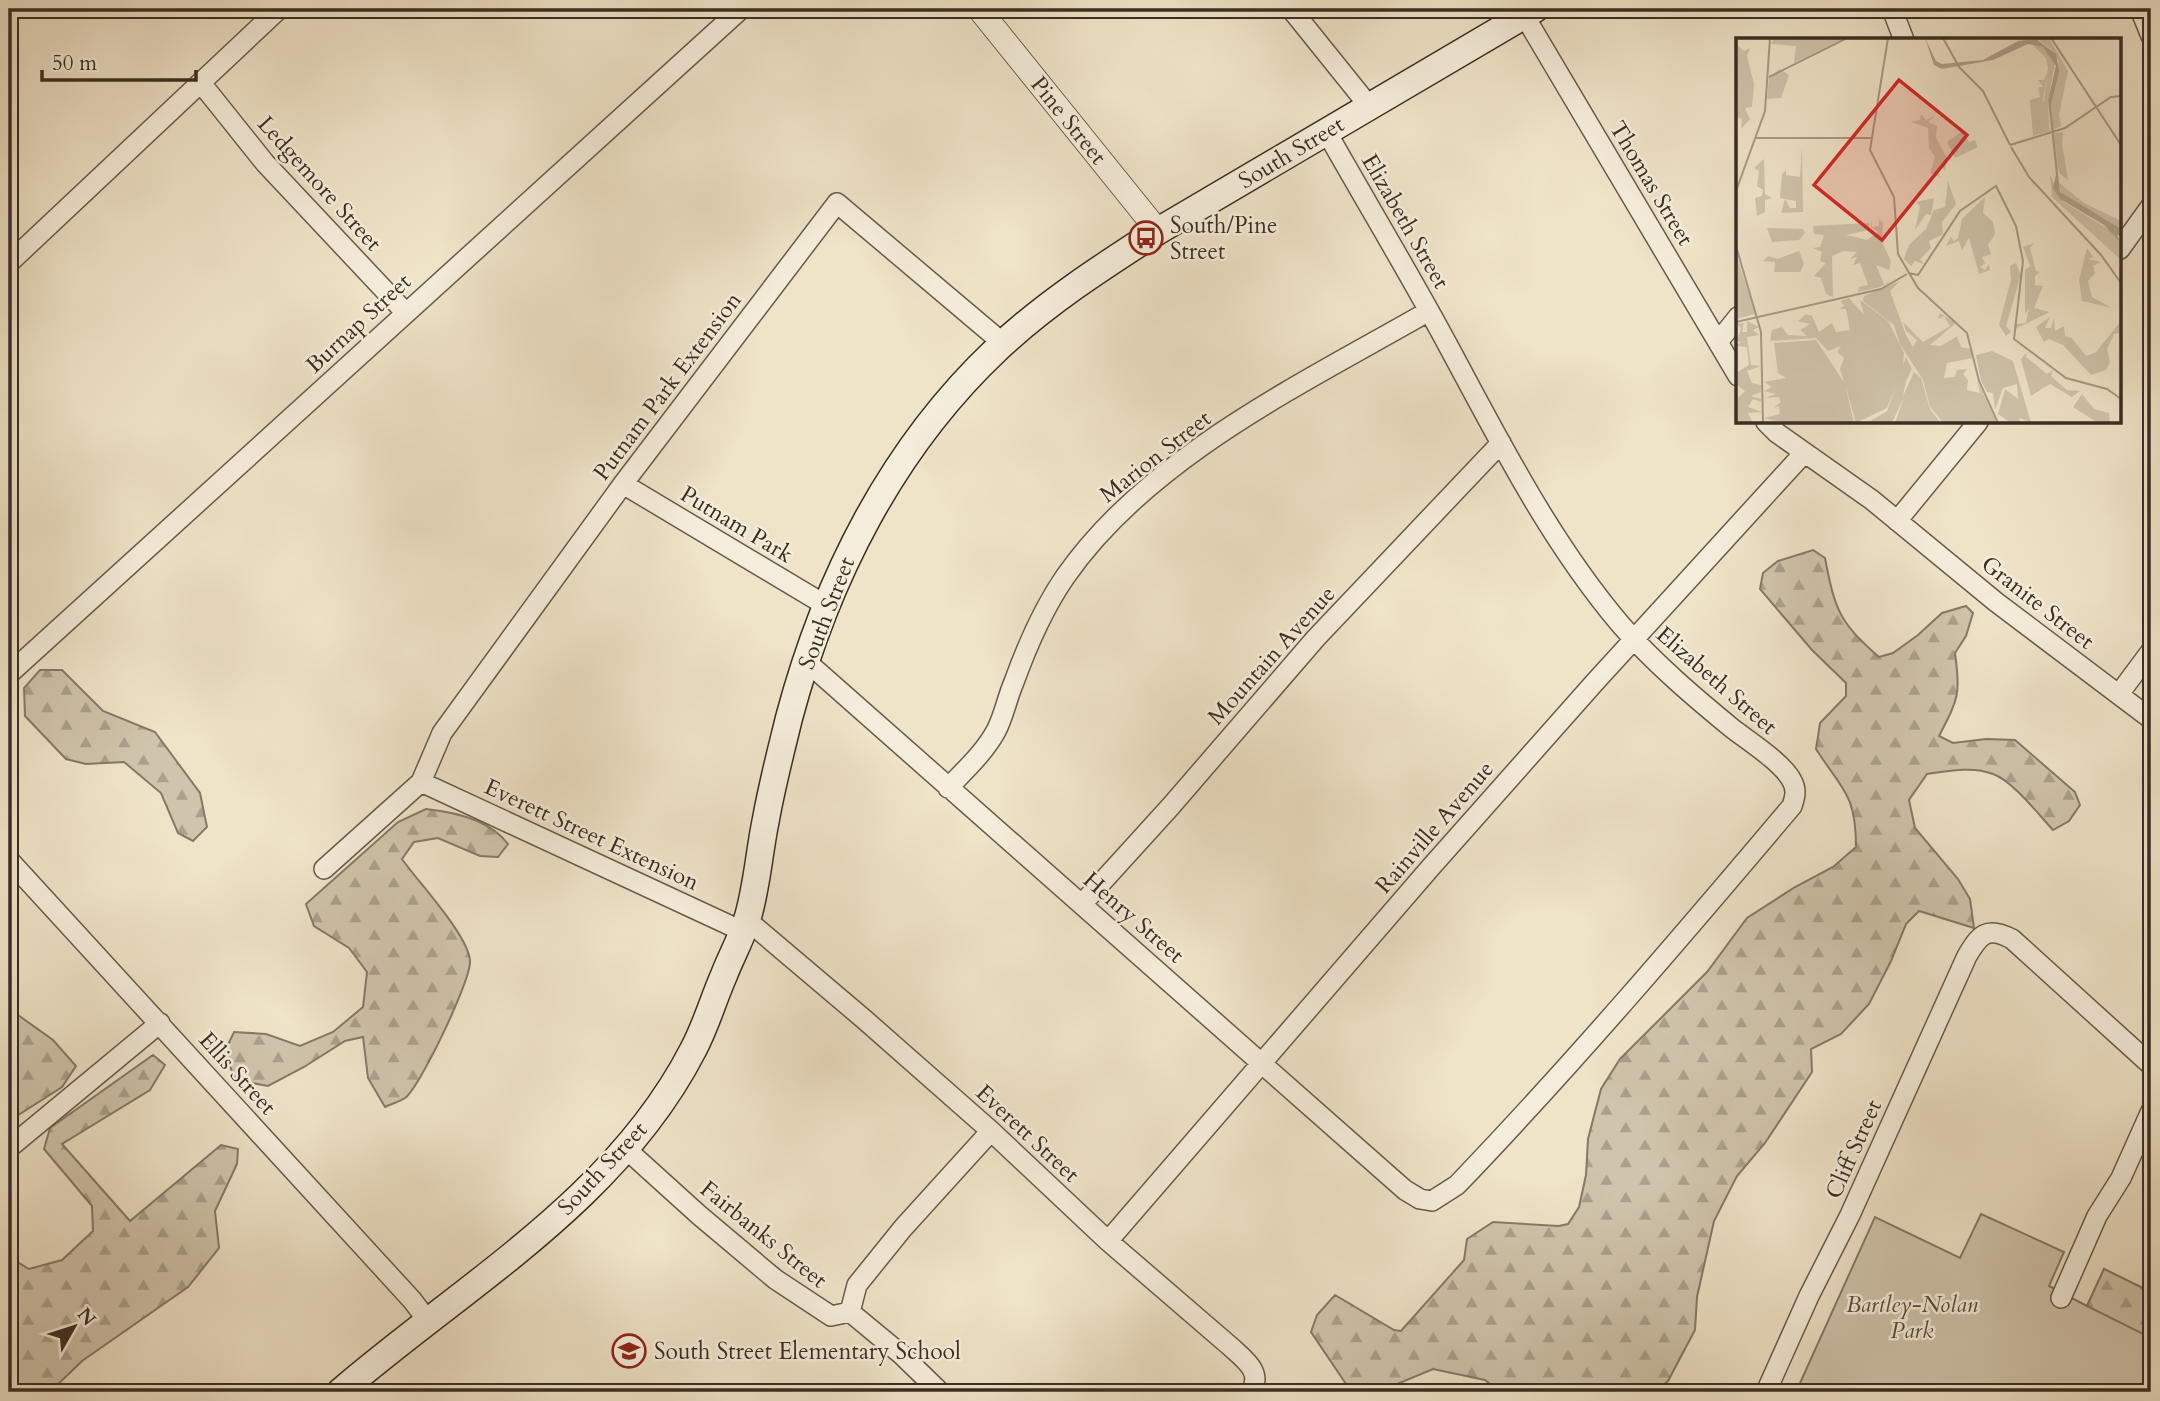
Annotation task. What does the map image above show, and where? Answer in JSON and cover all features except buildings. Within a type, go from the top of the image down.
[{"type":"main road","name":"South Street","points":[[340,1392],[564,1211],[626,1149],[657,1108],[693,1050],[745,926],[766,817],[790,715],[850,548],[889,481],[956,391],[1004,344],[1057,299],[1158,231],[1529,12]]},
{"type":"street","points":[[9,263],[279,9]]},
{"type":"street","name":"Burnap Street","points":[[9,674],[741,9]]},
{"type":"street","name":"Pine Street","points":[[979,9],[1158,231]]},
{"type":"street","points":[[1291,9],[1369,106]]},
{"type":"street","points":[[1892,9],[1903,38]]},
{"type":"street","points":[[2140,9],[2151,36]]},
{"type":"street","name":"Thomas Street","points":[[1529,12],[1736,373]]},
{"type":"street","name":"Ledgemore Street","points":[[201,83],[265,163],[405,312]]},
{"type":"street","name":"Elizabeth Street","points":[[1326,131],[1571,562],[1634,640],[1707,707],[1781,768],[1793,783],[1795,799],[1792,806],[1595,1037],[1457,1185],[1432,1201]]},
{"type":"street","name":"Putnam Park Extension","points":[[421,782],[442,733],[623,484],[837,203],[1004,344]]},
{"type":"street","points":[[2122,246],[2151,206]]},
{"type":"street","name":"Marion Street","points":[[948,788],[996,732],[1032,638],[1059,586],[1084,551],[1115,516],[1150,485],[1215,438],[1293,389],[1429,311]]},
{"type":"street","points":[[1718,342],[1736,320]]},
{"type":"street","points":[[1768,424],[1897,521],[1976,424]]},
{"type":"street","name":"Mountain Avenue","points":[[1082,904],[1316,638],[1501,443]]},
{"type":"street","name":"Rainville Avenue","points":[[1108,1241],[1261,1061],[1459,836],[1804,453]]},
{"type":"street","name":"Putnam Park","points":[[623,484],[827,606]]},
{"type":"street","name":"Granite Street","points":[[1897,521],[1996,602],[2151,719]]},
{"type":"street","points":[[2119,694],[2151,651]]},
{"type":"street","name":"Henry Street","points":[[807,662],[1405,1190],[1420,1199],[1432,1201]]},
{"type":"street","points":[[324,869],[421,782]]},
{"type":"street","name":"Everett Street Extension","points":[[421,782],[745,926]]},
{"type":"street","name":"Ellis Street","points":[[9,860],[403,1290],[428,1321]]},
{"type":"street","name":"Everett Street","points":[[745,926],[865,1020],[1108,1241],[1250,1364],[1257,1378],[1251,1392]]},
{"type":"street","name":"Cliff Street","points":[[1766,1392],[1809,1296],[1850,1215],[1967,956],[1978,939],[1989,932],[2002,933],[2018,944],[2151,1065]]},
{"type":"street","points":[[9,1148],[160,1023]]},
{"type":"street","points":[[2061,1298],[2097,1216],[2121,1178],[2151,1111]]},
{"type":"street","points":[[940,1392],[902,1355],[850,1312],[857,1285],[903,1228],[990,1131]]},
{"type":"street","name":"Fairbanks Street","points":[[626,1149],[775,1279],[831,1316],[850,1312]]},
{"type":"green space","points":[[1813,550],[1825,558],[1836,603],[1847,624],[1879,657],[1893,653],[1942,613],[1966,606],[1973,613],[1966,636],[1955,653],[1958,688],[1939,736],[1953,743],[1986,739],[2015,740],[2075,792],[2080,805],[2069,821],[2053,830],[2017,791],[1993,774],[1969,770],[1927,774],[1909,800],[1915,828],[1958,879],[1970,899],[1974,928],[1919,911],[1906,924],[1869,1004],[1841,1034],[1811,1049],[1812,1072],[1765,1143],[1737,1176],[1714,1221],[1697,1297],[1695,1330],[1668,1381],[1654,1392],[1500,1392],[1485,1380],[1433,1369],[1397,1384],[1390,1392],[1346,1392],[1346,1384],[1311,1332],[1317,1315],[1335,1295],[1394,1330],[1401,1331],[1464,1260],[1467,1239],[1493,1222],[1559,1226],[1568,1224],[1579,1207],[1586,1175],[1588,1139],[1601,1089],[1620,1059],[1707,972],[1747,918],[1795,887],[1833,867],[1856,847],[1853,815],[1846,793],[1816,749],[1820,723],[1846,696],[1846,683],[1812,650],[1760,589],[1763,573],[1778,561]]},
{"type":"green space","points":[[40,670],[62,670],[103,711],[155,732],[200,793],[207,827],[193,841],[178,833],[161,793],[124,762],[86,764],[66,759],[25,716],[24,688]]},
{"type":"green space","points":[[426,809],[449,812],[482,823],[508,844],[498,857],[480,856],[438,838],[414,842],[402,859],[453,924],[468,951],[470,962],[453,1011],[412,1090],[405,1098],[385,1107],[368,1078],[363,1037],[345,1041],[268,1086],[236,1080],[224,1053],[234,1032],[266,1034],[300,1046],[333,1032],[363,1007],[367,972],[349,948],[314,926],[306,904],[398,822]]},
{"type":"green space","points":[[18,1015],[53,1040],[76,1066],[62,1087],[9,1121],[9,1016]]},
{"type":"green space","points":[[153,1055],[165,1065],[150,1090],[62,1144],[130,1221],[221,1145],[238,1149],[237,1164],[215,1211],[219,1248],[188,1287],[82,1361],[50,1392],[9,1392],[9,1257],[29,1269],[62,1260],[93,1231],[92,1206],[44,1149],[50,1128]]},
{"type":"green space","name":"Bartley-Nolan Park","points":[[1981,1214],[2064,1252],[2049,1286],[2087,1306],[2104,1269],[2151,1292],[2151,1375],[2143,1392],[1796,1392],[1875,1217],[1960,1258]]},
{"type":"green space","points":[[2104,1269],[2151,1292],[2151,1338],[2087,1306]]},
{"type":"place","name":"South/Pine Street","points":[[1146,238]]},
{"type":"place","name":"South Street Elementary School","points":[[629,1351]]}]
